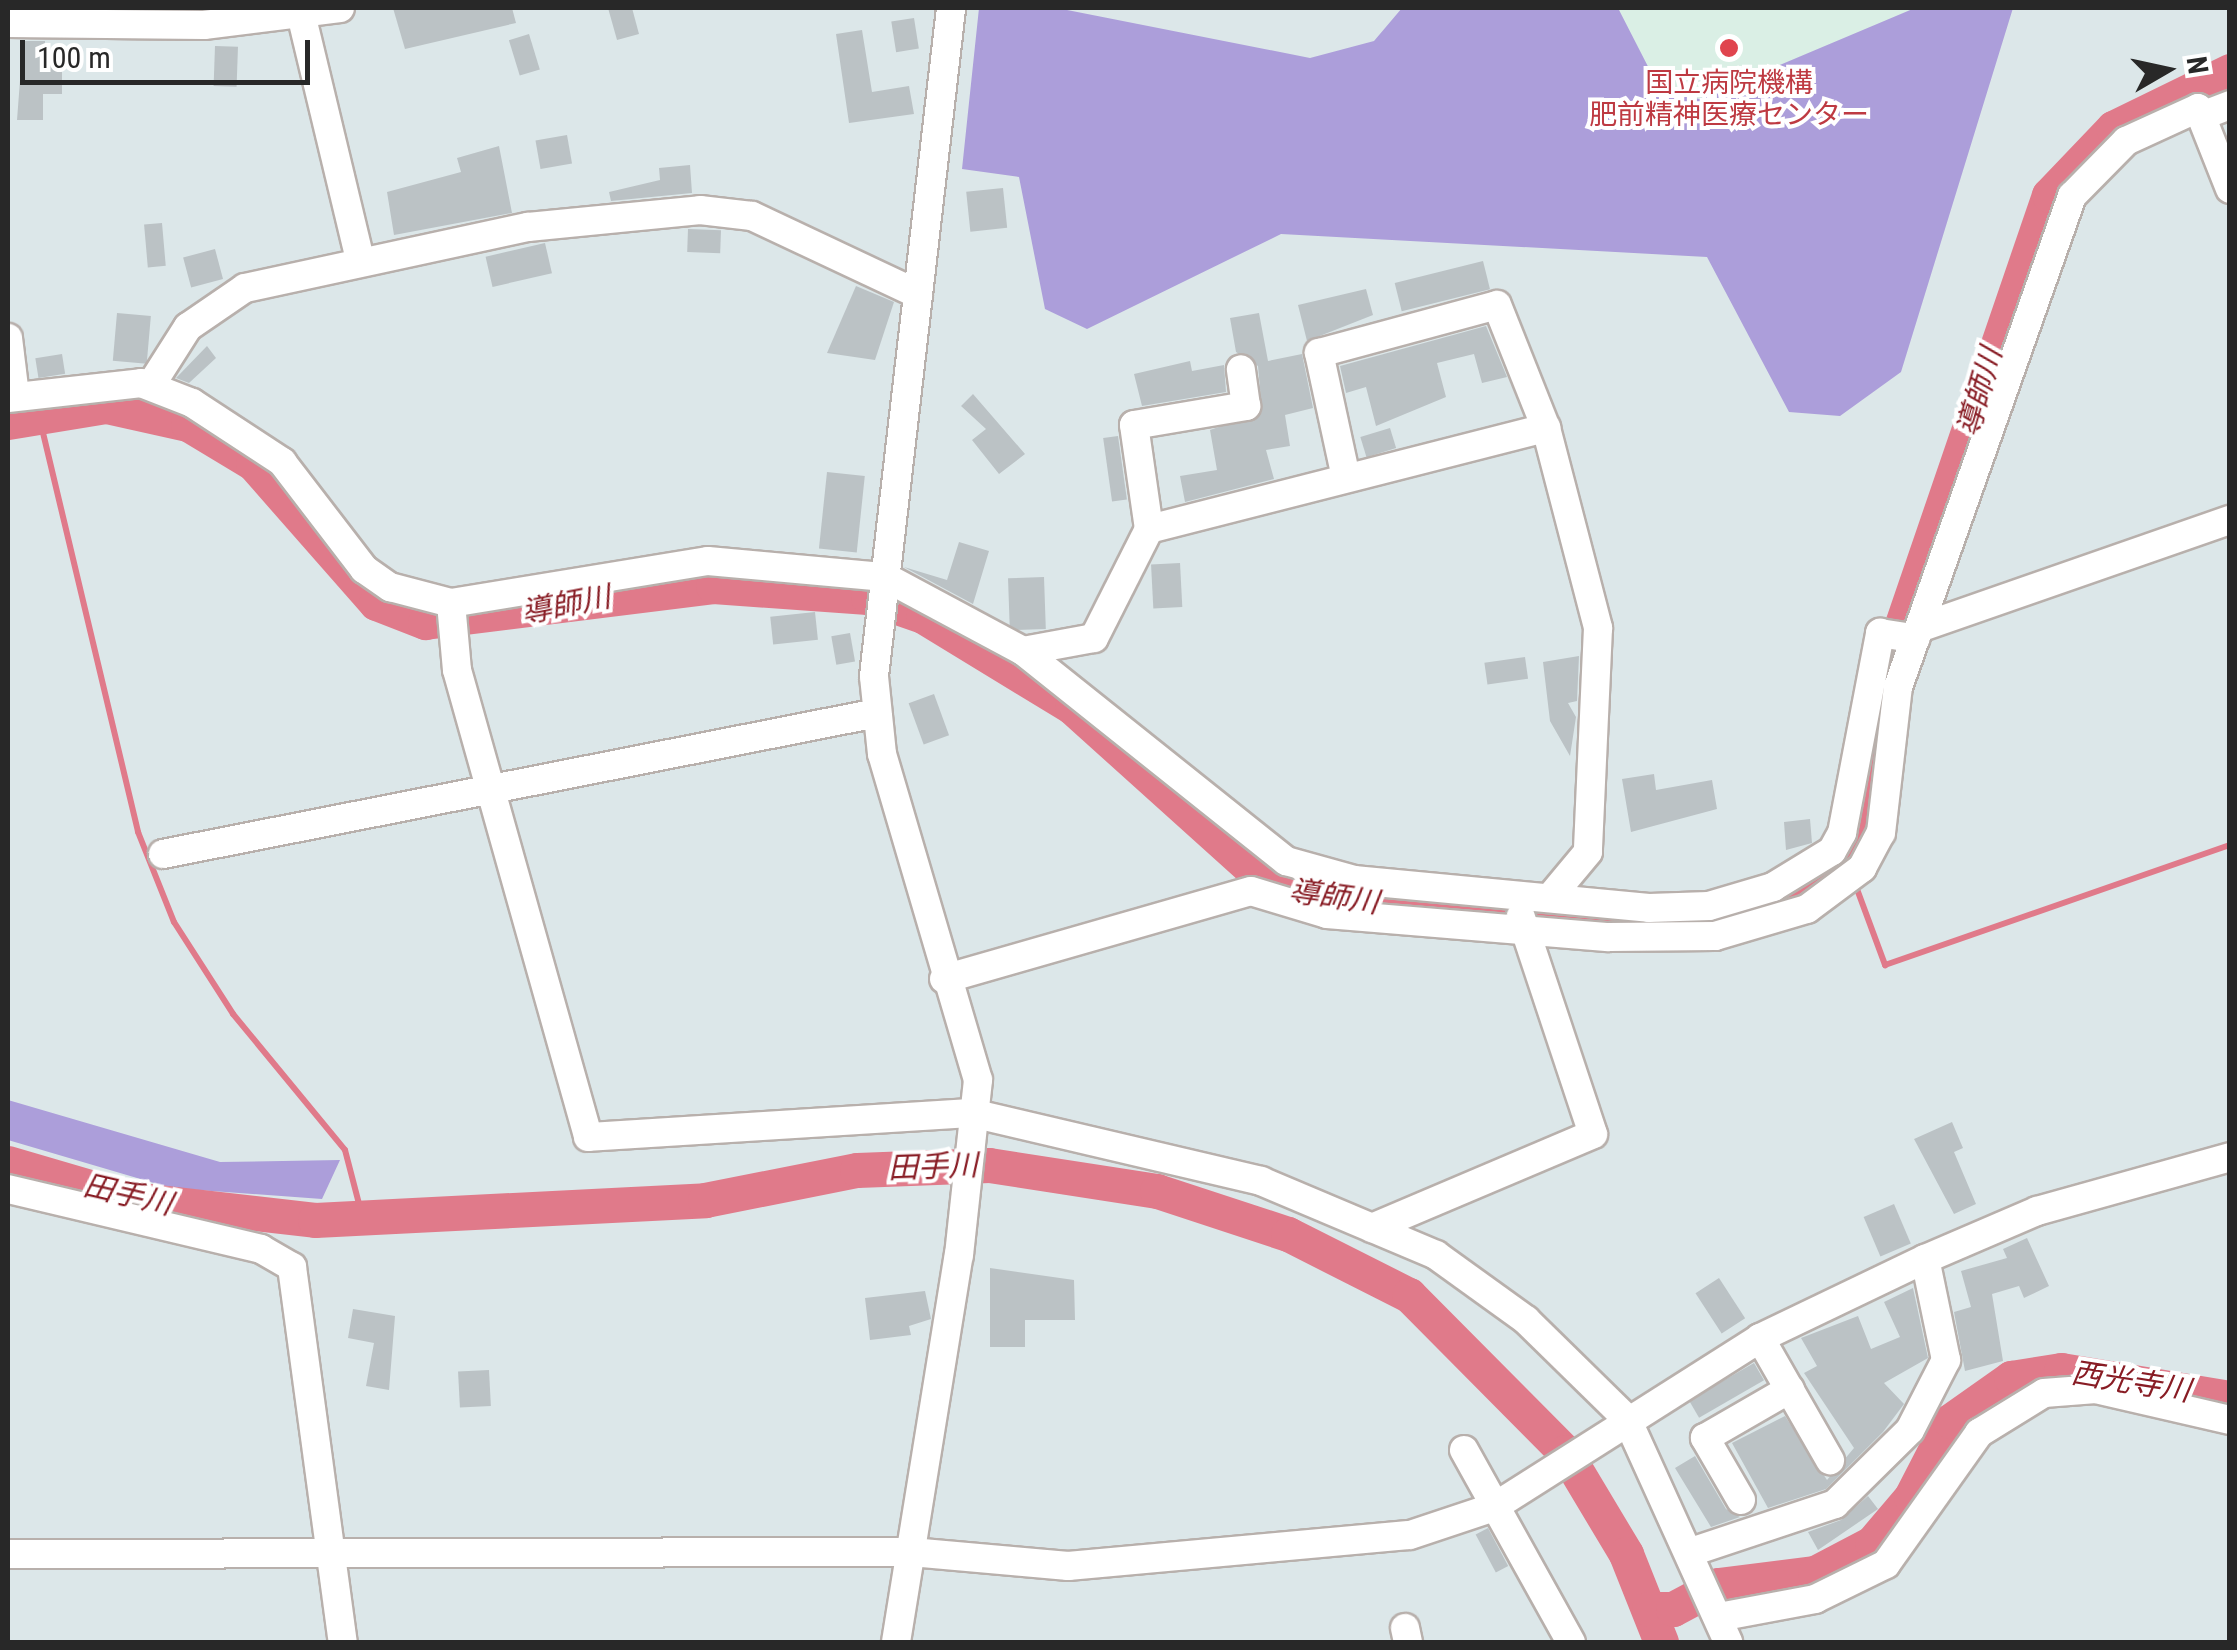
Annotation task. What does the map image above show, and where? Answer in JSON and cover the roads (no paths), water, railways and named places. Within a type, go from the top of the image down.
[{"type":"street","points":[[8,23],[294,15],[340,8]]},
{"type":"street","points":[[896,1642],[960,1255],[978,1080],[944,979],[877,713],[879,620],[951,8]]},
{"type":"street","points":[[294,15],[360,260]]},
{"type":"street","points":[[944,979],[1252,891],[1327,914],[1519,928],[1715,936],[1778,922],[1854,875],[1882,833],[1892,721],[2072,196],[2126,141],[2198,108],[2217,110],[2230,189]]},
{"type":"street","points":[[152,386],[188,327],[224,297],[360,260],[453,249],[528,226],[700,210],[752,216],[918,294]]},
{"type":"street","points":[[1345,474],[1319,353],[1497,305],[1546,428],[1590,590],[1598,669],[1588,852],[1543,894],[1519,928]]},
{"type":"street","points":[[8,338],[11,397],[152,386],[282,462],[364,569],[390,587],[450,603],[708,562],[885,576],[1022,651],[1286,861],[1354,880],[1709,906],[1773,887],[1832,851],[1851,798],[1880,633],[1919,633],[2230,520]]},
{"type":"street","points":[[1022,651],[1094,638],[1149,529],[1134,425],[1246,406],[1241,369]]},
{"type":"street","points":[[1149,529],[1249,510],[1345,474],[1546,428]]},
{"type":"street","points":[[450,603],[452,650],[588,1137],[972,1113],[1261,1180],[1436,1255],[1526,1320],[1622,1423],[1695,1562],[1723,1630],[1815,1599],[1886,1564],[1978,1433],[2044,1393],[2096,1389],[2230,1420]]},
{"type":"street","points":[[163,854],[877,713]]},
{"type":"street","points":[[1372,1228],[1593,1134],[1519,928]]},
{"type":"street","points":[[8,1554],[910,1552],[1068,1566],[1233,1557],[1410,1534],[1498,1504],[1760,1338],[1925,1259],[2037,1210],[2230,1157]]},
{"type":"street","points":[[8,1189],[262,1249],[292,1267],[343,1642]]},
{"type":"street","points":[[1695,1562],[1835,1504],[1910,1430],[1946,1360],[1925,1259]]},
{"type":"street","points":[[1760,1338],[1830,1460]]},
{"type":"street","points":[[1741,1500],[1705,1438],[1790,1390]]},
{"type":"street","points":[[1464,1450],[1498,1504],[1571,1642]]},
{"type":"waterway","name":"導師川","points":[[1789,905],[1846,859],[1886,671],[2049,195],[2113,128],[2230,71]]},
{"type":"waterway","name":"導師川","points":[[8,422],[106,406],[188,424],[253,463],[376,603],[425,622],[713,586],[868,597],[923,616],[1072,707],[1274,889],[1329,901],[1704,923]]},
{"type":"waterway","points":[[39,416],[138,832],[174,922],[233,1014],[345,1150],[363,1219]]},
{"type":"waterway","points":[[1854,881],[1885,965],[2230,845]]},
{"type":"waterway","name":"田手川","points":[[8,1163],[131,1199],[315,1220],[705,1200],[857,1170],[989,1165],[1157,1191],[1288,1234],[1409,1295],[1565,1452],[1626,1554],[1661,1642]]},
{"type":"waterway","name":"西光寺川","points":[[1649,1609],[1673,1609],[1718,1585],[1815,1573],[1872,1543],[1911,1497],[1950,1421],[2011,1378],[2061,1370],[2230,1398]]},
{"type":"place","name":"国立病院機構 肥前精神医療センター","points":[[1729,48]]}]
